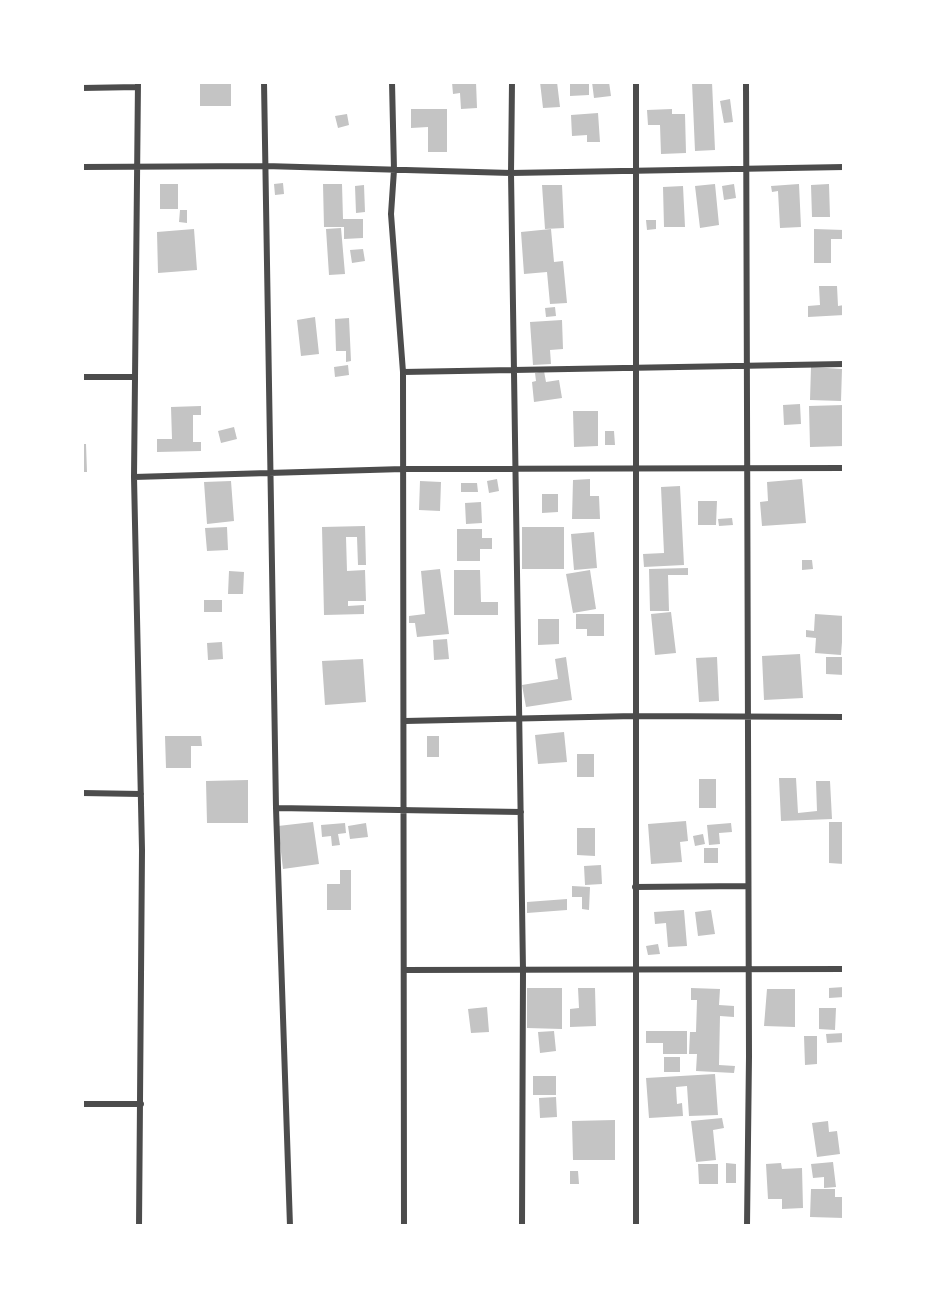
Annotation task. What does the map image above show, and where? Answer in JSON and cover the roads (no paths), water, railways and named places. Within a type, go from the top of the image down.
[{"type":"street","points":[[264,82],[276,808],[290,1226]]},
{"type":"street","points":[[392,82],[394,170],[391,214],[403,372],[404,1226]]},
{"type":"street","points":[[512,82],[511,173],[523,970],[522,1226]]},
{"type":"street","points":[[636,82],[636,1226]]},
{"type":"street","points":[[746,82],[745,365],[749,968],[747,1226]]},
{"type":"street","points":[[82,88],[138,85],[134,477],[141,794],[139,1226]]},
{"type":"street","points":[[82,167],[265,166],[511,173],[635,173],[843,167]]},
{"type":"street","points":[[403,372],[843,364]]},
{"type":"street","points":[[82,377],[135,377]]},
{"type":"street","points":[[134,477],[403,469],[843,468]]},
{"type":"street","points":[[405,721],[635,716],[843,717]]},
{"type":"street","points":[[82,793],[141,794]]},
{"type":"street","points":[[276,808],[521,812]]},
{"type":"street","points":[[635,887],[748,886]]},
{"type":"street","points":[[404,970],[843,969]]},
{"type":"street","points":[[82,1104],[141,1104]]}]
